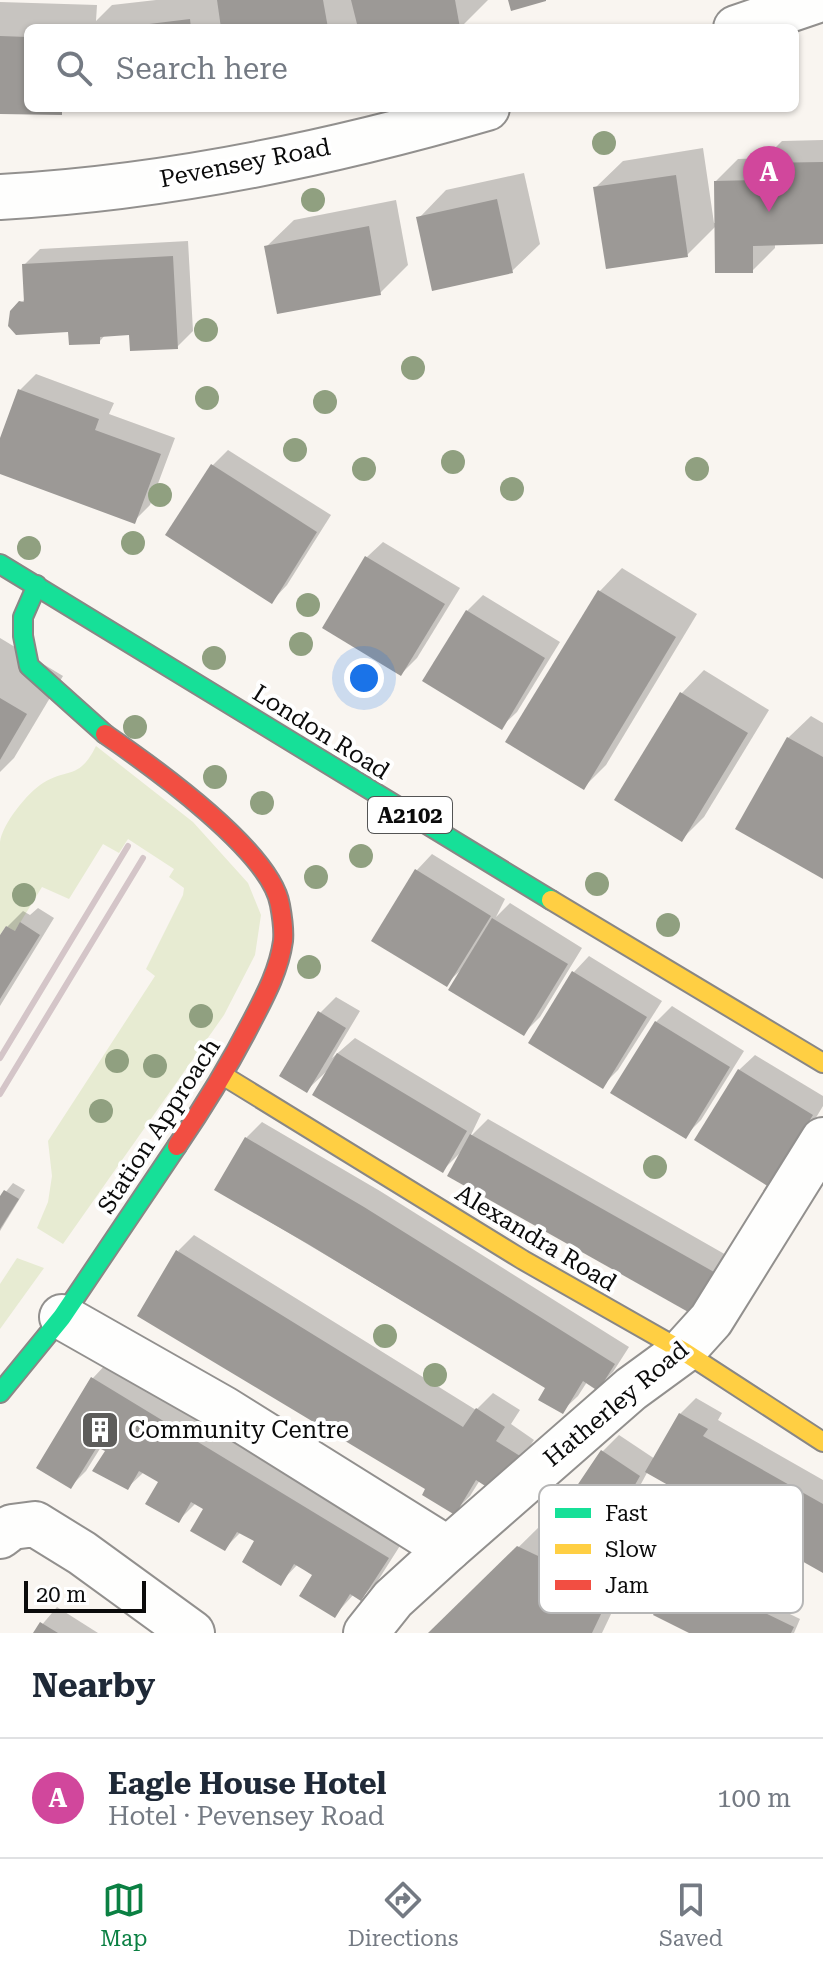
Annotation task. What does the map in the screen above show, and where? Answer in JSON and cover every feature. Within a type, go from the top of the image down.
[{"type":"street","points":[[745,24],[790,5],[823,26]]},
{"type":"street","name":"Pevensey Road","points":[[0,197],[73,193],[227,169],[367,140],[472,112]]},
{"type":"street","name":"London Road","points":[[0,564],[823,1063]]},
{"type":"street","name":"Station Approach","points":[[0,1393],[62,1317],[224,1076],[271,984],[283,940],[280,902],[260,864],[220,825],[147,763],[92,725],[29,666],[23,617],[37,585]]},
{"type":"street","name":"Alexandra Road","points":[[224,1076],[523,1260],[683,1351],[823,1442]]},
{"type":"street","name":"Hatherley Road","points":[[366,1633],[393,1599],[448,1549],[631,1389],[683,1351],[711,1320],[823,1140]]},
{"type":"street","points":[[62,1317],[224,1409],[448,1549]]},
{"type":"street","points":[[12,1531],[35,1524],[82,1553],[192,1633]]},
{"type":"green space","points":[[96,746],[193,822],[248,883],[261,915],[255,955],[224,1015],[63,1244],[37,1228],[48,1202],[52,1176],[48,1141],[155,976],[146,969],[184,888],[169,877],[174,869],[128,839],[119,853],[103,844],[69,899],[42,887],[15,931],[6,926],[0,935],[0,842],[5,826],[37,787],[79,768]]},
{"type":"green space","points":[[17,1258],[44,1268],[0,1329],[0,1284]]},
{"type":"building","points":[[217,0],[323,0],[327,24],[220,24]]},
{"type":"building","points":[[351,0],[455,0],[459,24],[357,24]]},
{"type":"building","points":[[508,0],[546,0],[546,1],[511,11]]},
{"type":"building","points":[[190,19],[191,24],[149,24]]},
{"type":"building","points":[[0,36],[24,37],[24,112],[62,112],[62,115],[0,114]]},
{"type":"building","points":[[823,162],[823,244],[753,246],[753,273],[715,273],[714,181],[758,180],[758,163]]},
{"type":"building","points":[[676,175],[688,257],[606,269],[593,187]]},
{"type":"building","points":[[497,199],[513,273],[432,291],[416,217]]},
{"type":"building","points":[[369,226],[381,295],[277,314],[264,246]]},
{"type":"building","points":[[173,256],[178,349],[130,351],[129,335],[100,337],[100,344],[69,345],[68,332],[16,335],[8,326],[10,311],[19,301],[24,302],[22,264]]},
{"type":"building","points":[[18,389],[99,419],[95,430],[161,454],[135,524],[0,474],[0,438]]},
{"type":"building","points":[[211,464],[317,532],[272,604],[165,535]]},
{"type":"building","points":[[365,556],[445,604],[401,676],[322,628]]},
{"type":"building","points":[[598,590],[676,637],[584,790],[505,742]]},
{"type":"building","points":[[466,610],[545,658],[502,730],[422,681]]},
{"type":"building","points":[[680,692],[748,733],[682,842],[614,800]]},
{"type":"building","points":[[0,698],[27,714],[0,760]]},
{"type":"building","points":[[787,737],[823,757],[823,879],[735,829]]},
{"type":"building","points":[[415,869],[491,916],[447,987],[371,941]]},
{"type":"building","points":[[492,918],[568,964],[524,1036],[448,990]]},
{"type":"building","points":[[20,922],[40,935],[0,999],[0,935],[6,926],[15,931]]},
{"type":"building","points":[[572,971],[647,1017],[603,1089],[528,1043]]},
{"type":"building","points":[[318,1011],[346,1028],[307,1093],[279,1076]]},
{"type":"building","points":[[655,1021],[730,1067],[686,1139],[610,1093]]},
{"type":"building","points":[[337,1053],[467,1131],[443,1173],[312,1095]]},
{"type":"building","points":[[738,1069],[813,1115],[769,1187],[694,1140]]},
{"type":"building","points":[[470,1134],[714,1272],[690,1313],[447,1176]]},
{"type":"building","points":[[245,1137],[364,1207],[615,1364],[598,1391],[583,1381],[563,1414],[538,1400],[545,1388],[214,1190]]},
{"type":"building","points":[[4,1190],[19,1199],[0,1229],[0,1196]]},
{"type":"building","points":[[176,1250],[463,1427],[476,1408],[505,1427],[496,1441],[520,1456],[496,1493],[476,1480],[455,1515],[422,1495],[425,1489],[137,1316]]},
{"type":"building","points":[[91,1377],[389,1558],[361,1601],[350,1594],[335,1618],[299,1596],[312,1575],[304,1570],[294,1564],[281,1586],[242,1562],[254,1541],[237,1532],[225,1551],[190,1531],[203,1509],[191,1502],[179,1523],[145,1504],[158,1482],[139,1471],[128,1490],[92,1471],[105,1451],[97,1447],[71,1489],[36,1468]]},
{"type":"building","points":[[679,1413],[708,1429],[703,1436],[789,1485],[668,1485],[645,1472]]},
{"type":"building","points":[[601,1450],[640,1476],[635,1485],[577,1485]]},
{"type":"building","points":[[803,1493],[823,1504],[823,1573],[803,1562]]},
{"type":"building","points":[[517,1546],[539,1556],[539,1613],[602,1613],[592,1633],[428,1633]]},
{"type":"building","points":[[765,1613],[794,1627],[791,1633],[689,1633],[653,1615]]},
{"type":"building","points":[[40,1622],[58,1633],[33,1633]]},
{"type":"railway","points":[[0,1058],[128,846]]},
{"type":"railway","points":[[0,1094],[143,858]]},
{"type":"traffic: fast","points":[[0,564],[551,900]]},
{"type":"traffic: fast","points":[[37,585],[23,617],[29,666],[105,734]]},
{"type":"traffic: fast","points":[[0,1393],[62,1317],[177,1146]]},
{"type":"traffic: slow","points":[[551,900],[823,1063]]},
{"type":"traffic: slow","points":[[224,1076],[523,1260],[683,1351],[823,1442]]},
{"type":"traffic: jam","points":[[105,734],[178,787],[233,835],[272,883],[280,905],[283,941],[271,982],[226,1069],[177,1146]]},
{"type":"place","name":"Eagle House Hotel","points":[[769,212]]},
{"type":"place","name":"Community Centre","points":[[100,1430]]}]
